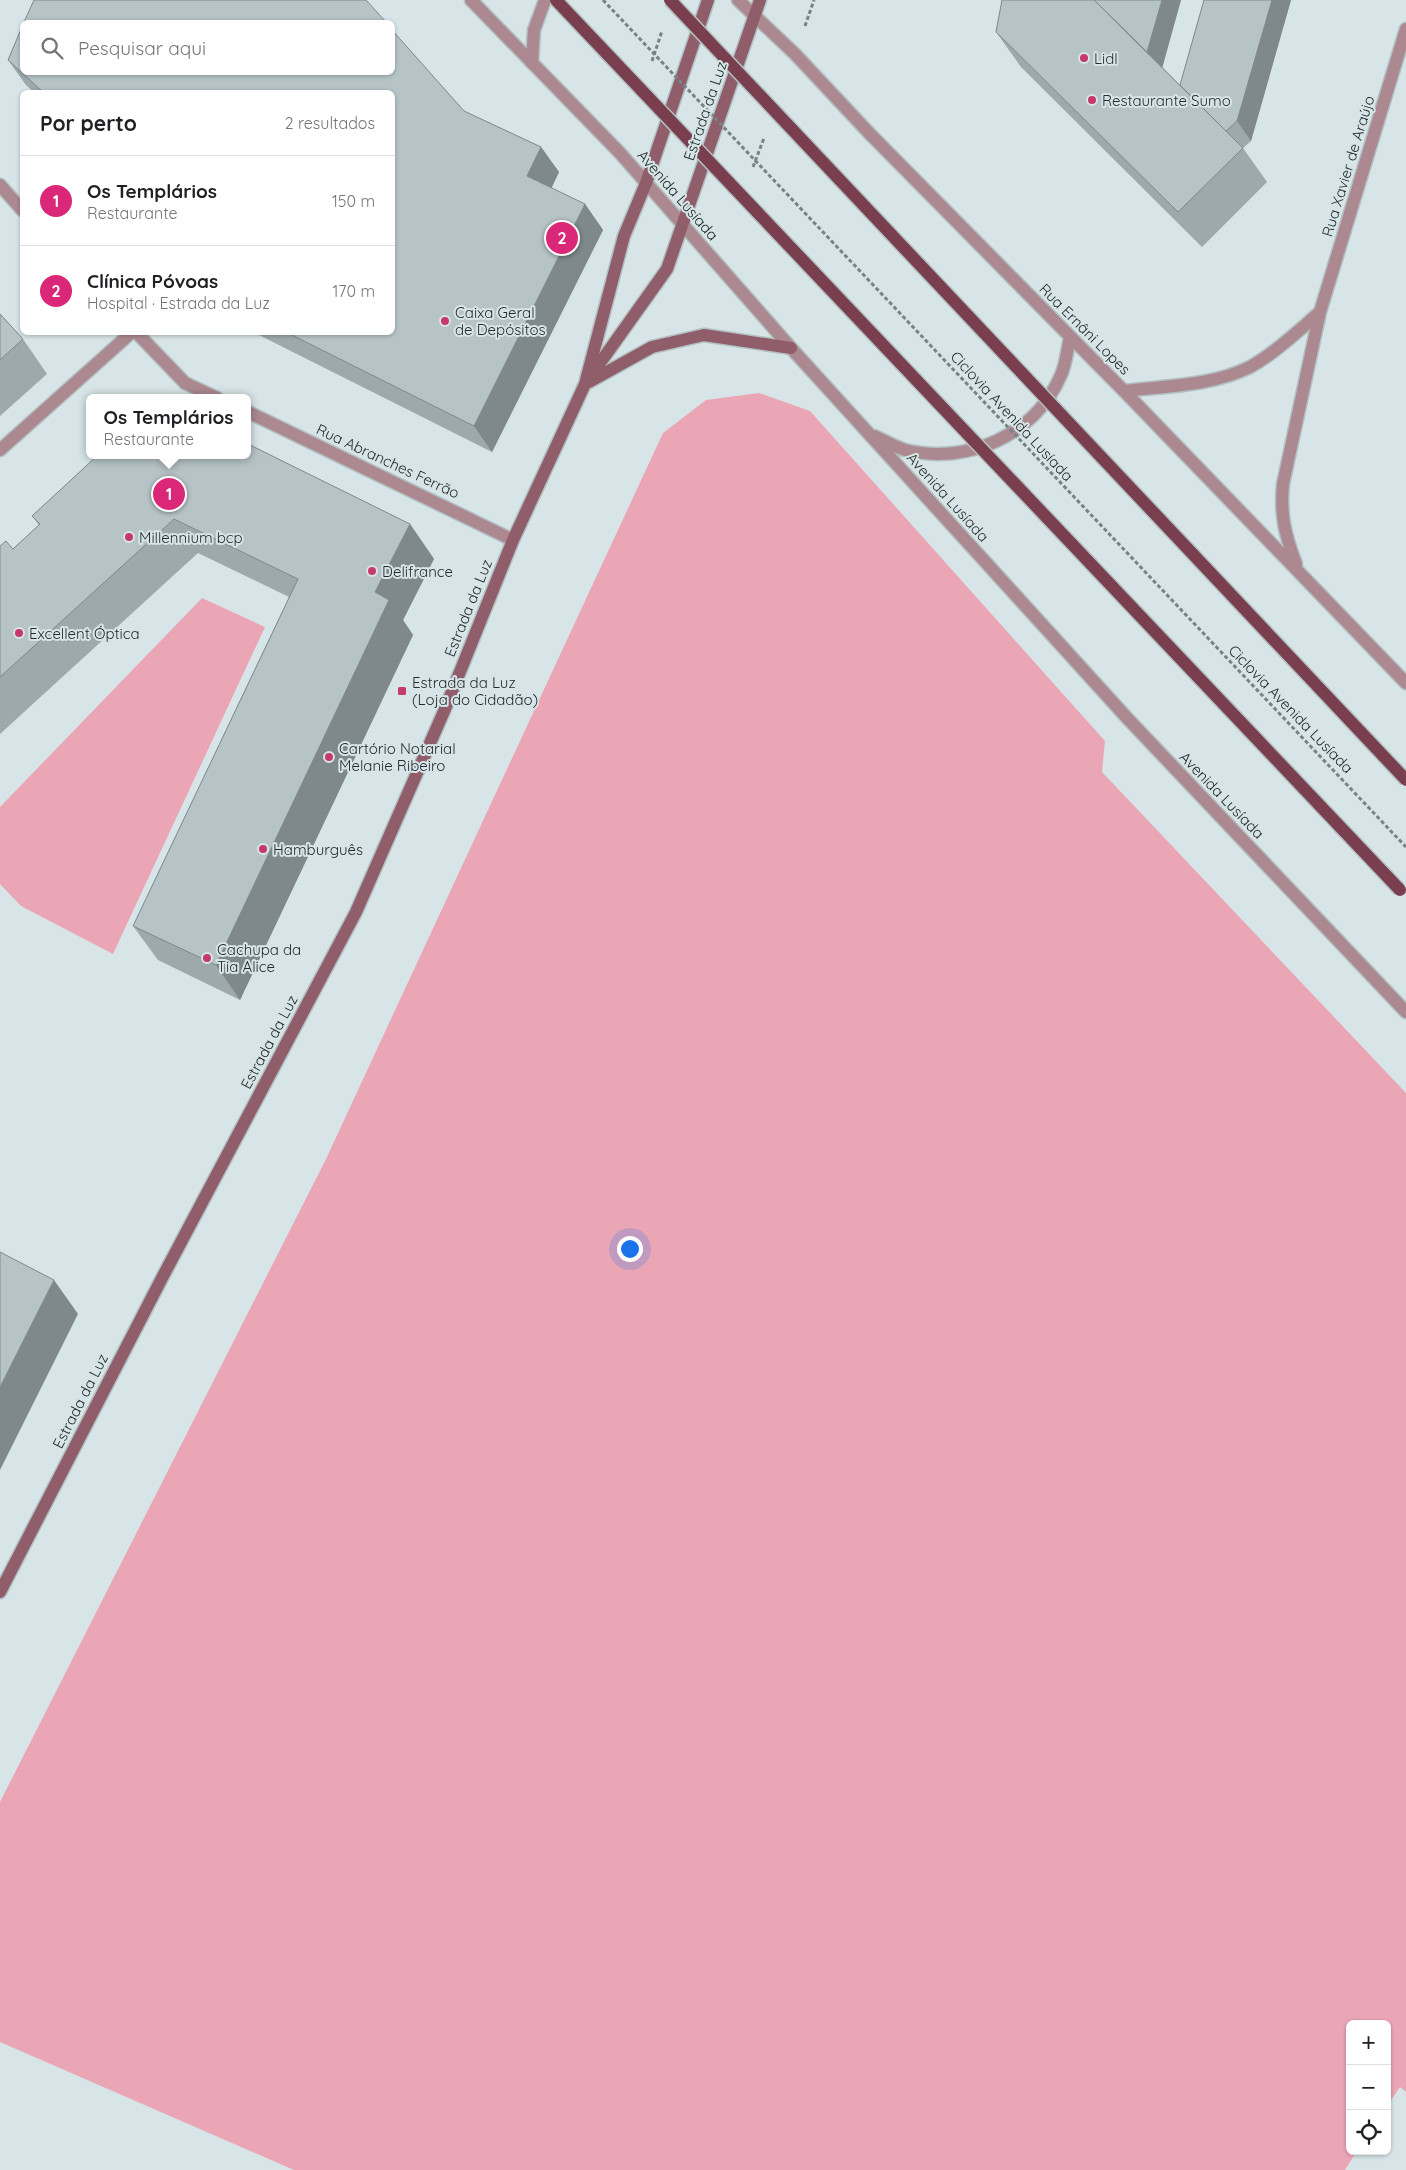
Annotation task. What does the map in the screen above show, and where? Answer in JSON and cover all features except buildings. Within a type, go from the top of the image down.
[{"type":"main road","points":[[556,0],[1400,890]]},
{"type":"main road","points":[[670,0],[1406,780]]},
{"type":"main road","name":"Estrada da Luz","points":[[0,1592],[162,1278],[356,912],[445,709],[513,540],[585,384],[624,236],[646,183],[708,0]]},
{"type":"main road","name":"Estrada da Luz","points":[[585,384],[667,269],[760,0]]},
{"type":"main road","points":[[585,384],[652,347],[704,334],[791,348]]},
{"type":"street","name":"Avenida Lusíada","points":[[471,0],[646,183],[791,348],[1128,719],[1406,1012]]},
{"type":"street","points":[[532,63],[534,30],[545,0]]},
{"type":"street","name":"Rua Ernâni Lopes","points":[[738,0],[795,54],[870,134],[1298,569],[1406,683]]},
{"type":"street","name":"Rua Xavier de Araújo","points":[[1298,569],[1280,509],[1283,484],[1320,312],[1406,29]]},
{"type":"street","points":[[0,185],[20,208]]},
{"type":"street","points":[[1124,391],[1201,382],[1250,367],[1280,346],[1320,312]]},
{"type":"street","points":[[0,450],[131,335]]},
{"type":"street","points":[[137,335],[185,383],[208,394]]},
{"type":"street","points":[[869,434],[904,450],[941,455],[979,449],[1013,433],[1042,408],[1061,375],[1070,338]]},
{"type":"street","name":"Rua Abranches Ferrão","points":[[251,413],[513,540]]},
{"type":"path","name":"Ciclovia Avenida Lusíada","points":[[602,0],[1406,847]]},
{"type":"path","points":[[795,54],[814,0]]},
{"type":"path","points":[[751,172],[764,136]]},
{"type":"shaded area","points":[[759,393],[810,411],[1105,741],[1102,772],[1406,1093],[1406,2092],[1400,2087],[1391,2100],[1391,2020],[1346,2020],[1346,2155],[1354,2155],[1345,2170],[294,2170],[0,2042],[0,1802],[326,1159],[663,433],[706,400]]},
{"type":"shaded area","points":[[202,598],[265,627],[113,954],[21,906],[0,884],[0,807]]},
{"type":"place","name":"Lidl","points":[[1084,58]]},
{"type":"place","name":"Restaurante Sumo","points":[[1092,100]]},
{"type":"place","name":"Clínica Póvoas","points":[[562,238]]},
{"type":"place","name":"Caixa Geral de Depósitos","points":[[445,321]]},
{"type":"place","name":"Os Templários","points":[[169,494]]},
{"type":"place","name":"Millennium bcp","points":[[129,537]]},
{"type":"place","name":"Delifrance","points":[[372,571]]},
{"type":"place","name":"Excellent Óptica","points":[[19,633]]},
{"type":"place","name":"Estrada da Luz (Loja do Cidadão)","points":[[402,691]]},
{"type":"place","name":"Cartório Notarial Melanie Ribeiro","points":[[329,757]]},
{"type":"place","name":"Hamburguês","points":[[263,849]]},
{"type":"place","name":"Cachupa da Tia Alice","points":[[207,958]]}]
